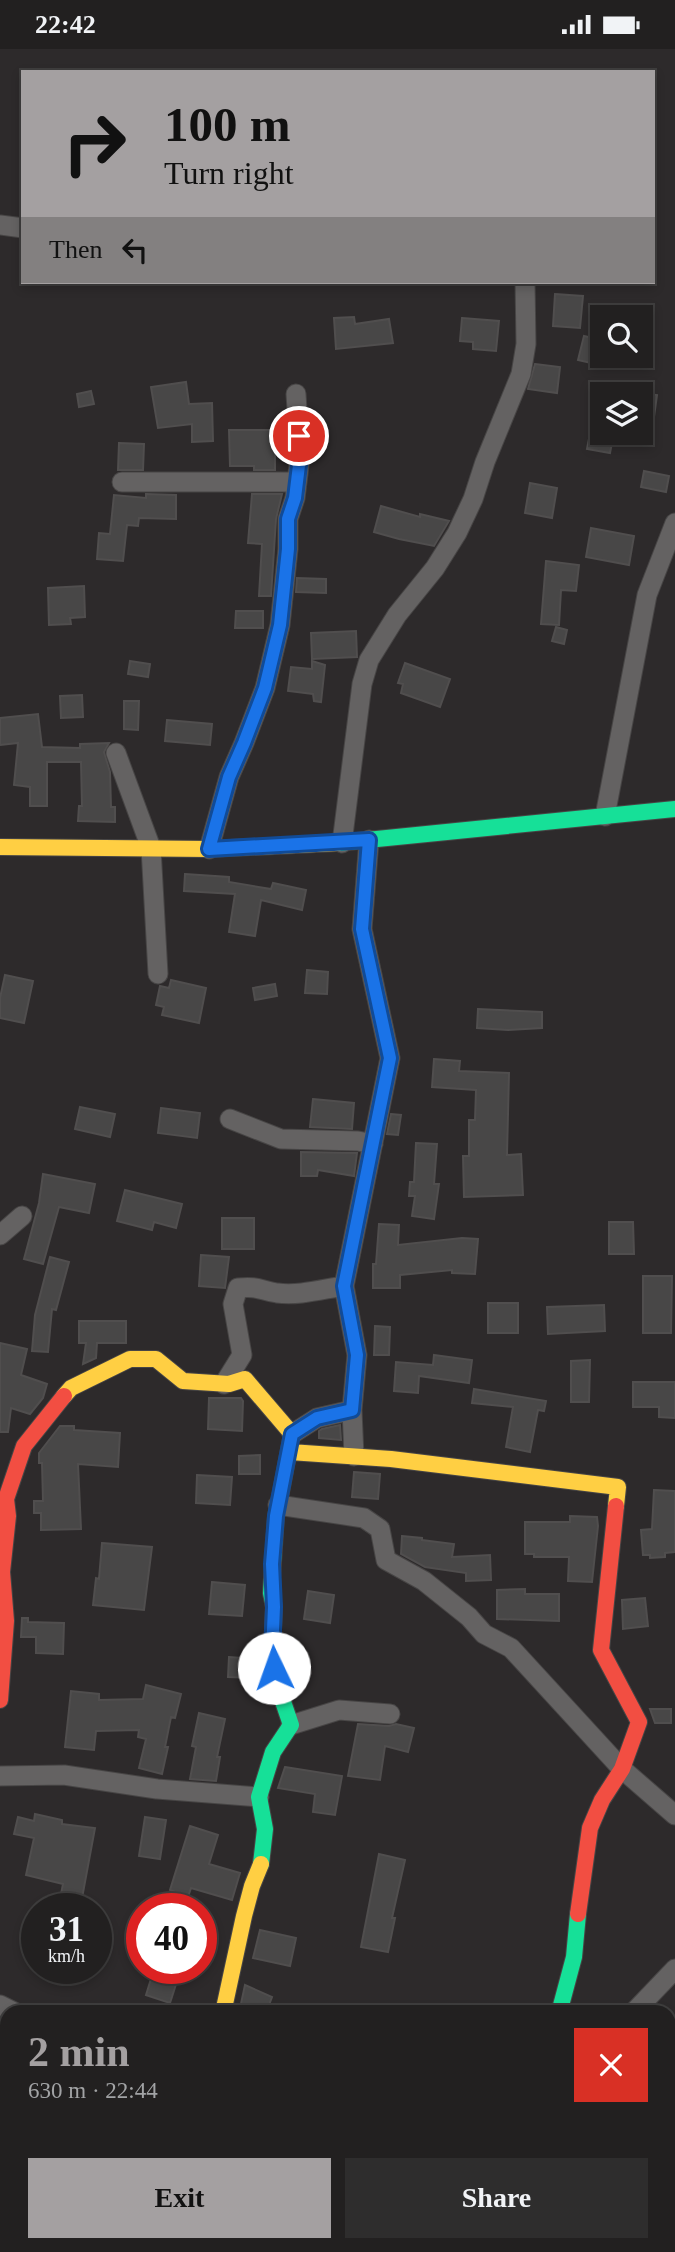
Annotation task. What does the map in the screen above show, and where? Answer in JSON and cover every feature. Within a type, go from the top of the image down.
[{"type":"street","points":[[0,225],[21,227]]},
{"type":"street","points":[[342,843],[362,684],[369,660],[397,615],[435,568],[473,499],[521,374],[526,344],[525,284]]},
{"type":"street","points":[[209,849],[229,777],[265,688],[280,625],[288,549],[288,519],[300,457],[296,394]]},
{"type":"street","points":[[122,482],[297,482]]},
{"type":"street","points":[[605,816],[647,595],[675,523]]},
{"type":"street","points":[[116,753],[151,848],[158,974]]},
{"type":"street","points":[[0,848],[209,849],[342,843],[675,809]]},
{"type":"street","points":[[355,1457],[352,1410],[357,1355],[344,1286],[390,1058],[362,929],[369,840]]},
{"type":"street","points":[[230,1119],[281,1139],[358,1140],[373,1144]]},
{"type":"street","points":[[0,1235],[22,1216]]},
{"type":"street","points":[[224,1384],[242,1355],[233,1304],[238,1289],[256,1287],[278,1293],[309,1292],[344,1286]]},
{"type":"street","points":[[0,1700],[6,1621],[2,1572],[8,1516],[6,1499],[24,1446],[71,1388],[130,1359],[156,1359],[183,1381],[224,1384],[245,1379],[291,1443],[355,1457],[618,1487],[601,1650],[639,1722],[622,1769],[602,1800],[590,1828],[579,1895],[574,1957],[561,2005]]},
{"type":"street","points":[[291,1725],[277,1684],[272,1652],[272,1564],[278,1505],[291,1443],[317,1418],[352,1410]]},
{"type":"street","points":[[278,1505],[364,1518],[380,1529],[386,1560],[424,1581],[469,1617],[484,1634],[510,1648],[622,1769],[675,1815]]},
{"type":"street","points":[[225,2005],[244,1916],[252,1886],[261,1867],[265,1829],[259,1797],[273,1752],[291,1725],[339,1710],[390,1714]]},
{"type":"street","points":[[0,1776],[64,1775],[157,1789],[259,1797]]},
{"type":"street","points":[[641,2005],[675,1969]]},
{"type":"building","points":[[555,294],[583,296],[580,328],[553,326]]},
{"type":"building","points":[[354,317],[355,324],[389,319],[393,343],[336,349],[334,318]]},
{"type":"building","points":[[462,318],[499,321],[496,351],[473,349],[473,342],[460,341]]},
{"type":"building","points":[[584,336],[590,337],[590,363],[578,360]]},
{"type":"building","points":[[535,364],[560,367],[557,393],[528,389]]},
{"type":"building","points":[[186,382],[189,404],[212,403],[213,441],[192,442],[192,424],[158,428],[151,387]]},
{"type":"building","points":[[91,391],[94,404],[79,407],[77,394]]},
{"type":"building","points":[[653,395],[657,395],[653,424]]},
{"type":"building","points":[[229,430],[275,430],[275,470],[254,470],[254,466],[230,466]]},
{"type":"building","points":[[590,434],[590,445],[612,445],[610,453],[587,449]]},
{"type":"building","points":[[119,443],[144,444],[143,470],[118,470]]},
{"type":"building","points":[[644,471],[669,476],[666,492],[641,487]]},
{"type":"building","points":[[530,483],[557,488],[552,518],[525,513]]},
{"type":"building","points":[[146,494],[176,495],[176,519],[139,518],[138,526],[127,525],[123,561],[97,559],[99,533],[110,534],[114,495],[146,498]]},
{"type":"building","points":[[252,494],[282,494],[276,519],[271,596],[259,596],[262,544],[248,543]]},
{"type":"building","points":[[381,506],[420,517],[420,514],[449,521],[434,546],[399,539],[374,532]]},
{"type":"building","points":[[591,528],[634,536],[629,565],[586,557]]},
{"type":"building","points":[[546,561],[579,565],[576,591],[561,590],[559,625],[541,624]]},
{"type":"building","points":[[297,578],[326,579],[326,593],[296,592]]},
{"type":"building","points":[[84,586],[85,617],[70,618],[71,624],[49,625],[48,588]]},
{"type":"building","points":[[236,611],[263,611],[263,628],[235,628]]},
{"type":"building","points":[[556,627],[567,630],[564,644],[552,641]]},
{"type":"building","points":[[356,631],[357,657],[312,659],[311,633]]},
{"type":"building","points":[[130,661],[150,664],[148,677],[128,674]]},
{"type":"building","points":[[312,661],[325,665],[321,702],[314,701],[313,694],[288,691],[291,667],[312,669]]},
{"type":"building","points":[[405,663],[450,679],[440,707],[401,693],[403,684],[398,683]]},
{"type":"building","points":[[82,695],[83,717],[61,718],[60,696]]},
{"type":"building","points":[[124,701],[139,701],[138,730],[124,729]]},
{"type":"building","points":[[38,714],[42,747],[80,748],[80,744],[109,743],[104,752],[110,772],[111,807],[115,807],[115,822],[78,821],[79,806],[82,806],[81,762],[47,762],[47,806],[30,806],[30,787],[14,785],[18,743],[0,745],[0,718]]},
{"type":"building","points":[[167,720],[212,724],[210,745],[165,741]]},
{"type":"building","points":[[185,874],[229,877],[229,882],[271,889],[273,883],[306,890],[302,910],[261,900],[255,936],[229,932],[235,894],[184,891]]},
{"type":"building","points":[[307,970],[328,972],[327,994],[305,993]]},
{"type":"building","points":[[5,975],[33,981],[24,1023],[0,1018],[0,998]]},
{"type":"building","points":[[171,980],[206,988],[199,1023],[162,1015],[164,1007],[156,1005],[160,986],[169,988]]},
{"type":"building","points":[[275,984],[277,996],[255,1000],[253,988]]},
{"type":"building","points":[[478,1009],[542,1012],[542,1028],[477,1028]]},
{"type":"building","points":[[434,1059],[460,1061],[459,1071],[509,1073],[507,1155],[521,1154],[523,1195],[464,1197],[463,1156],[469,1156],[469,1120],[475,1120],[476,1090],[432,1087]]},
{"type":"building","points":[[313,1099],[354,1103],[352,1129],[310,1127]]},
{"type":"building","points":[[80,1107],[115,1114],[110,1137],[75,1129]]},
{"type":"building","points":[[161,1108],[200,1113],[197,1138],[158,1133]]},
{"type":"building","points":[[391,1114],[401,1115],[398,1135],[387,1134]]},
{"type":"building","points":[[416,1143],[437,1144],[434,1184],[439,1184],[434,1219],[412,1216],[415,1196],[409,1196],[410,1182],[414,1182]]},
{"type":"building","points":[[301,1152],[357,1153],[354,1176],[318,1170],[317,1176],[301,1176]]},
{"type":"building","points":[[43,1174],[95,1184],[89,1213],[59,1207],[43,1264],[24,1259],[39,1203]]},
{"type":"building","points":[[125,1190],[182,1204],[176,1228],[154,1222],[152,1230],[117,1221]]},
{"type":"building","points":[[222,1218],[254,1218],[254,1249],[222,1249]]},
{"type":"building","points":[[609,1222],[633,1222],[634,1254],[609,1254]]},
{"type":"building","points":[[379,1224],[399,1225],[398,1245],[462,1238],[478,1239],[475,1274],[452,1273],[452,1270],[400,1275],[400,1288],[373,1288],[373,1264],[376,1264]]},
{"type":"building","points":[[201,1255],[229,1257],[225,1288],[199,1286]]},
{"type":"building","points":[[50,1257],[69,1262],[56,1310],[52,1309],[48,1352],[32,1351],[35,1315]]},
{"type":"building","points":[[643,1276],[672,1276],[671,1333],[643,1333]]},
{"type":"building","points":[[488,1303],[518,1303],[518,1333],[488,1333]]},
{"type":"building","points":[[604,1305],[605,1331],[548,1334],[547,1307]]},
{"type":"building","points":[[79,1321],[126,1321],[126,1343],[97,1343],[96,1358],[83,1364],[86,1343],[79,1343]]},
{"type":"building","points":[[375,1326],[390,1327],[389,1355],[374,1355]]},
{"type":"building","points":[[0,1343],[27,1349],[21,1375],[47,1384],[43,1398],[30,1414],[11,1408],[8,1432],[0,1432]]},
{"type":"building","points":[[434,1355],[472,1360],[469,1383],[419,1376],[418,1393],[394,1391],[396,1362],[433,1365]]},
{"type":"building","points":[[590,1360],[589,1402],[571,1402],[571,1361]]},
{"type":"building","points":[[633,1382],[675,1382],[675,1418],[659,1417],[659,1407],[633,1407]]},
{"type":"building","points":[[474,1389],[546,1401],[544,1411],[538,1410],[530,1452],[506,1447],[513,1407],[472,1403]]},
{"type":"building","points":[[209,1398],[241,1398],[242,1431],[208,1429]]},
{"type":"building","points":[[340,1425],[341,1440],[319,1438],[319,1431],[322,1429]]},
{"type":"building","points":[[60,1426],[74,1426],[74,1430],[120,1433],[118,1467],[78,1464],[81,1529],[41,1530],[41,1513],[34,1513],[34,1501],[43,1501],[42,1463],[39,1463],[39,1453]]},
{"type":"building","points":[[260,1455],[260,1474],[239,1474],[239,1456]]},
{"type":"building","points":[[354,1472],[380,1474],[378,1499],[352,1497]]},
{"type":"building","points":[[197,1475],[232,1477],[230,1505],[196,1503]]},
{"type":"building","points":[[654,1490],[675,1491],[675,1552],[665,1553],[665,1557],[650,1558],[650,1555],[643,1555],[641,1530],[652,1529]]},
{"type":"building","points":[[570,1516],[597,1517],[592,1582],[568,1581],[569,1557],[534,1557],[534,1554],[525,1554],[525,1522],[570,1522]]},
{"type":"building","points":[[402,1536],[454,1544],[452,1557],[490,1555],[491,1580],[466,1581],[466,1573],[425,1567],[401,1554]]},
{"type":"building","points":[[102,1543],[152,1547],[144,1610],[93,1605],[96,1578],[99,1579]]},
{"type":"building","points":[[212,1582],[245,1585],[242,1616],[209,1614]]},
{"type":"building","points":[[525,1589],[525,1594],[559,1594],[559,1621],[497,1619],[497,1590]]},
{"type":"building","points":[[308,1591],[334,1595],[330,1623],[304,1619]]},
{"type":"building","points":[[645,1598],[648,1626],[623,1629],[622,1600]]},
{"type":"building","points":[[22,1618],[28,1618],[28,1622],[64,1623],[63,1654],[36,1653],[36,1637],[21,1637]]},
{"type":"building","points":[[229,1657],[257,1659],[257,1678],[228,1677]]},
{"type":"building","points":[[146,1685],[181,1694],[175,1718],[171,1717],[162,1774],[139,1768],[146,1739],[138,1737],[139,1730],[96,1731],[94,1750],[65,1747],[71,1691],[99,1694],[99,1700],[143,1699]]},
{"type":"building","points":[[650,1709],[671,1709],[671,1723],[655,1723]]},
{"type":"building","points":[[199,1713],[225,1719],[217,1757],[220,1757],[216,1781],[190,1779],[196,1747],[192,1746]]},
{"type":"building","points":[[358,1724],[396,1724],[414,1728],[408,1752],[385,1746],[380,1780],[348,1776]]},
{"type":"building","points":[[285,1767],[342,1776],[335,1815],[313,1812],[315,1794],[278,1788]]},
{"type":"building","points":[[35,1814],[62,1820],[62,1824],[95,1828],[83,1893],[61,1893],[63,1884],[26,1875],[34,1838],[14,1834],[18,1817],[34,1821]]},
{"type":"building","points":[[145,1817],[166,1820],[160,1859],[139,1856]]},
{"type":"building","points":[[190,1826],[218,1835],[209,1864],[240,1873],[232,1900],[217,1896],[217,1893],[191,1888],[189,1893],[170,1890]]},
{"type":"building","points":[[379,1854],[405,1860],[392,1918],[395,1918],[388,1952],[361,1947]]},
{"type":"building","points":[[260,1930],[296,1938],[290,1966],[253,1958]]},
{"type":"building","points":[[149,1984],[176,1984],[170,2003],[146,1995]]},
{"type":"building","points":[[245,1985],[272,1997],[269,2005],[241,2005]]},
{"type":"traffic: fast","points":[[337,843],[675,809]]},
{"type":"traffic: fast","points":[[261,1864],[265,1829],[259,1797],[273,1752],[291,1725],[277,1684],[272,1652],[274,1607],[271,1593],[276,1516],[281,1492]]},
{"type":"traffic: fast","points":[[561,2005],[574,1957],[578,1914]]},
{"type":"traffic: slow","points":[[0,847],[209,849],[337,843]]},
{"type":"traffic: slow","points":[[64,1396],[71,1388],[130,1359],[156,1359],[183,1381],[229,1384],[245,1379],[292,1434],[281,1492]]},
{"type":"traffic: slow","points":[[290,1452],[391,1459],[618,1487],[616,1506]]},
{"type":"traffic: slow","points":[[225,2005],[244,1916],[261,1864]]},
{"type":"traffic: jam","points":[[0,1700],[6,1621],[2,1572],[8,1516],[6,1499],[24,1446],[64,1396]]},
{"type":"traffic: jam","points":[[578,1914],[590,1828],[602,1800],[622,1769],[639,1722],[601,1650],[616,1506]]},
{"type":"route","points":[[274,1668],[272,1564],[276,1516],[292,1434],[317,1418],[352,1410],[357,1355],[344,1286],[390,1058],[362,929],[369,840],[209,849],[229,777],[265,688],[280,625],[288,549],[288,519],[295,498],[300,457],[299,436]]}]
